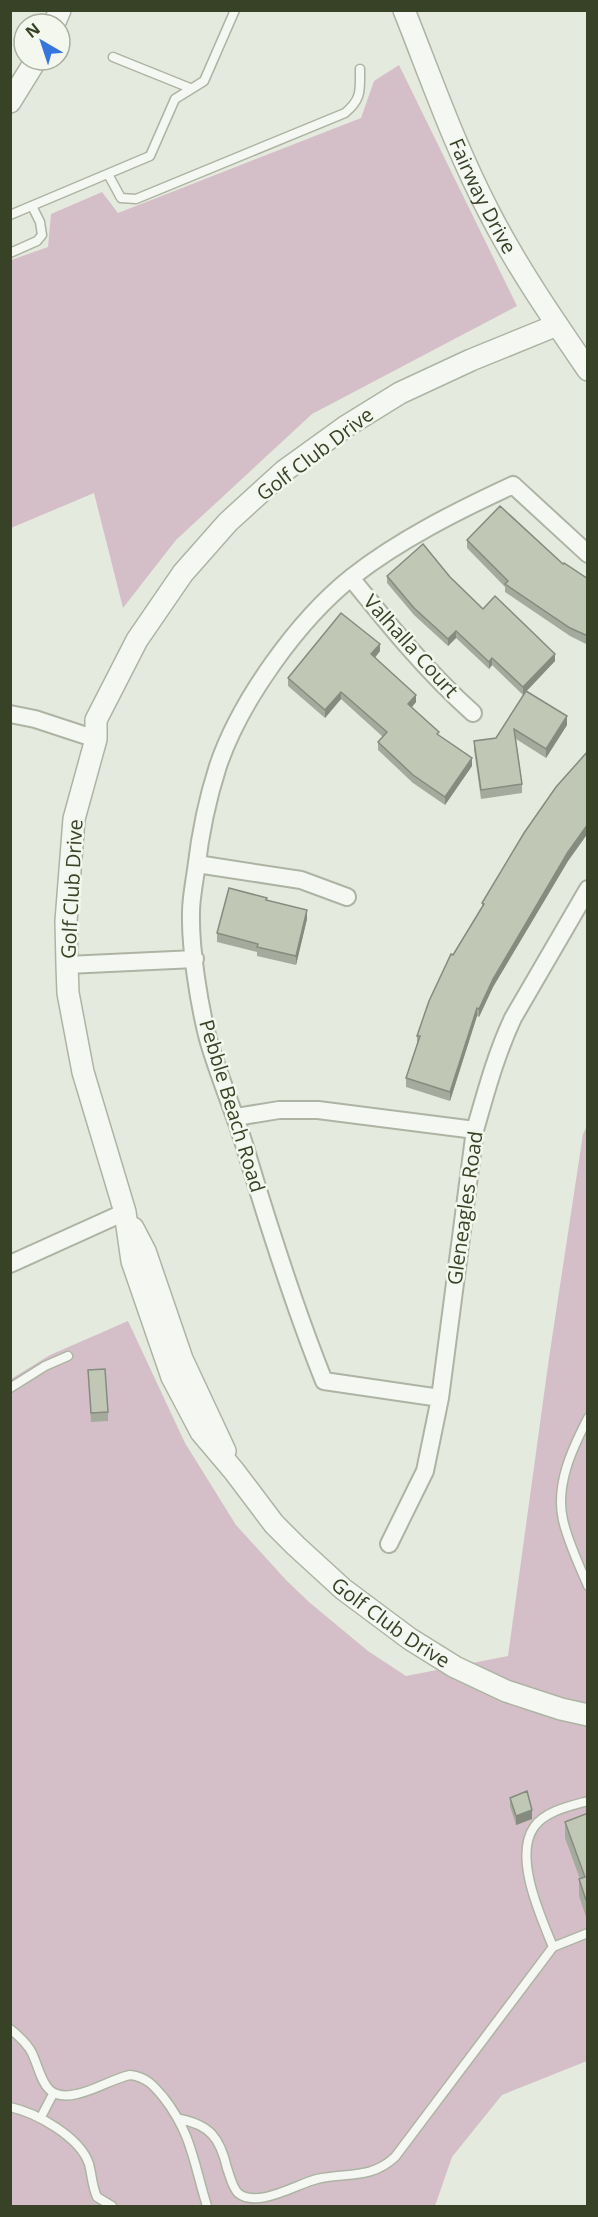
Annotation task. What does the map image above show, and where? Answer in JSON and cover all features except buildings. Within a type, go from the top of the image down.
[{"type":"street","name":"Fairway Drive","points":[[404,10],[449,126],[488,211],[511,252],[588,370]]},
{"type":"street","points":[[10,102],[29,72]]},
{"type":"street","name":"Golf Club Drive","points":[[557,325],[471,360],[400,393],[345,427],[285,471],[228,522],[183,573],[137,640],[96,720],[96,740],[74,819],[66,921],[68,993],[83,1072],[124,1212],[132,1261],[172,1377],[201,1432],[227,1460],[254,1499],[296,1546],[343,1588],[410,1640],[455,1667],[506,1691],[561,1709],[588,1715]]},
{"type":"street","name":"Pebble Beach Road","points":[[441,1398],[324,1381],[301,1324],[236,1117],[208,1038],[195,959],[191,912],[200,838],[210,791],[219,763],[243,712],[263,679],[301,627],[351,578],[396,547],[475,503],[513,485],[588,554]]},
{"type":"street","name":"Valhalla Court","points":[[351,578],[409,649],[473,713]]},
{"type":"street","points":[[10,714],[35,719],[96,740]]},
{"type":"street","points":[[197,864],[302,880],[347,897]]},
{"type":"street","name":"Gleneagles Road","points":[[389,1544],[425,1471],[441,1398],[475,1130],[493,1068],[513,1018],[588,889]]},
{"type":"street","points":[[67,965],[195,959]]},
{"type":"street","points":[[236,1117],[279,1110],[318,1110],[475,1130]]},
{"type":"street","points":[[11,1263],[124,1212]]},
{"type":"lane","points":[[10,215],[150,156],[175,99],[204,81],[235,10]]},
{"type":"lane","points":[[113,57],[190,88]]},
{"type":"lane","points":[[108,174],[121,198],[136,199],[345,113],[359,97],[360,69]]},
{"type":"lane","points":[[10,253],[37,241],[42,235],[40,222],[32,206]]},
{"type":"lane","points":[[10,1388],[45,1366],[68,1356]]},
{"type":"lane","points":[[588,1418],[570,1454],[565,1471],[561,1505],[563,1521],[588,1586]]},
{"type":"lane","points":[[553,1947],[528,1880],[528,1840],[534,1827],[544,1817],[563,1808],[588,1801]]},
{"type":"lane","points":[[180,2119],[206,2128],[212,2134],[225,2157],[232,2183],[245,2197],[263,2198],[315,2179],[376,2171],[386,2166],[395,2157],[553,1947],[588,1933]]},
{"type":"lane","points":[[10,2029],[27,2044],[41,2078],[53,2094],[60,2096],[76,2094],[126,2076],[138,2076],[152,2083],[180,2119],[190,2145],[207,2206]]},
{"type":"lane","points":[[41,2117],[53,2094]]},
{"type":"lane","points":[[10,2107],[41,2117],[70,2140],[84,2154],[97,2197],[112,2206]]},
{"type":"shaded area","points":[[399,65],[517,306],[312,414],[176,540],[123,608],[94,493],[11,528],[11,260],[48,247],[51,214],[102,192],[118,213],[361,118],[374,81]]},
{"type":"shaded area","points":[[587,1126],[587,2061],[502,2095],[452,2157],[435,2206],[11,2206],[11,1379],[50,1355],[128,1321],[185,1443],[236,1525],[309,1602],[368,1651],[406,1676],[508,1656],[549,1358],[583,1134]]}]
